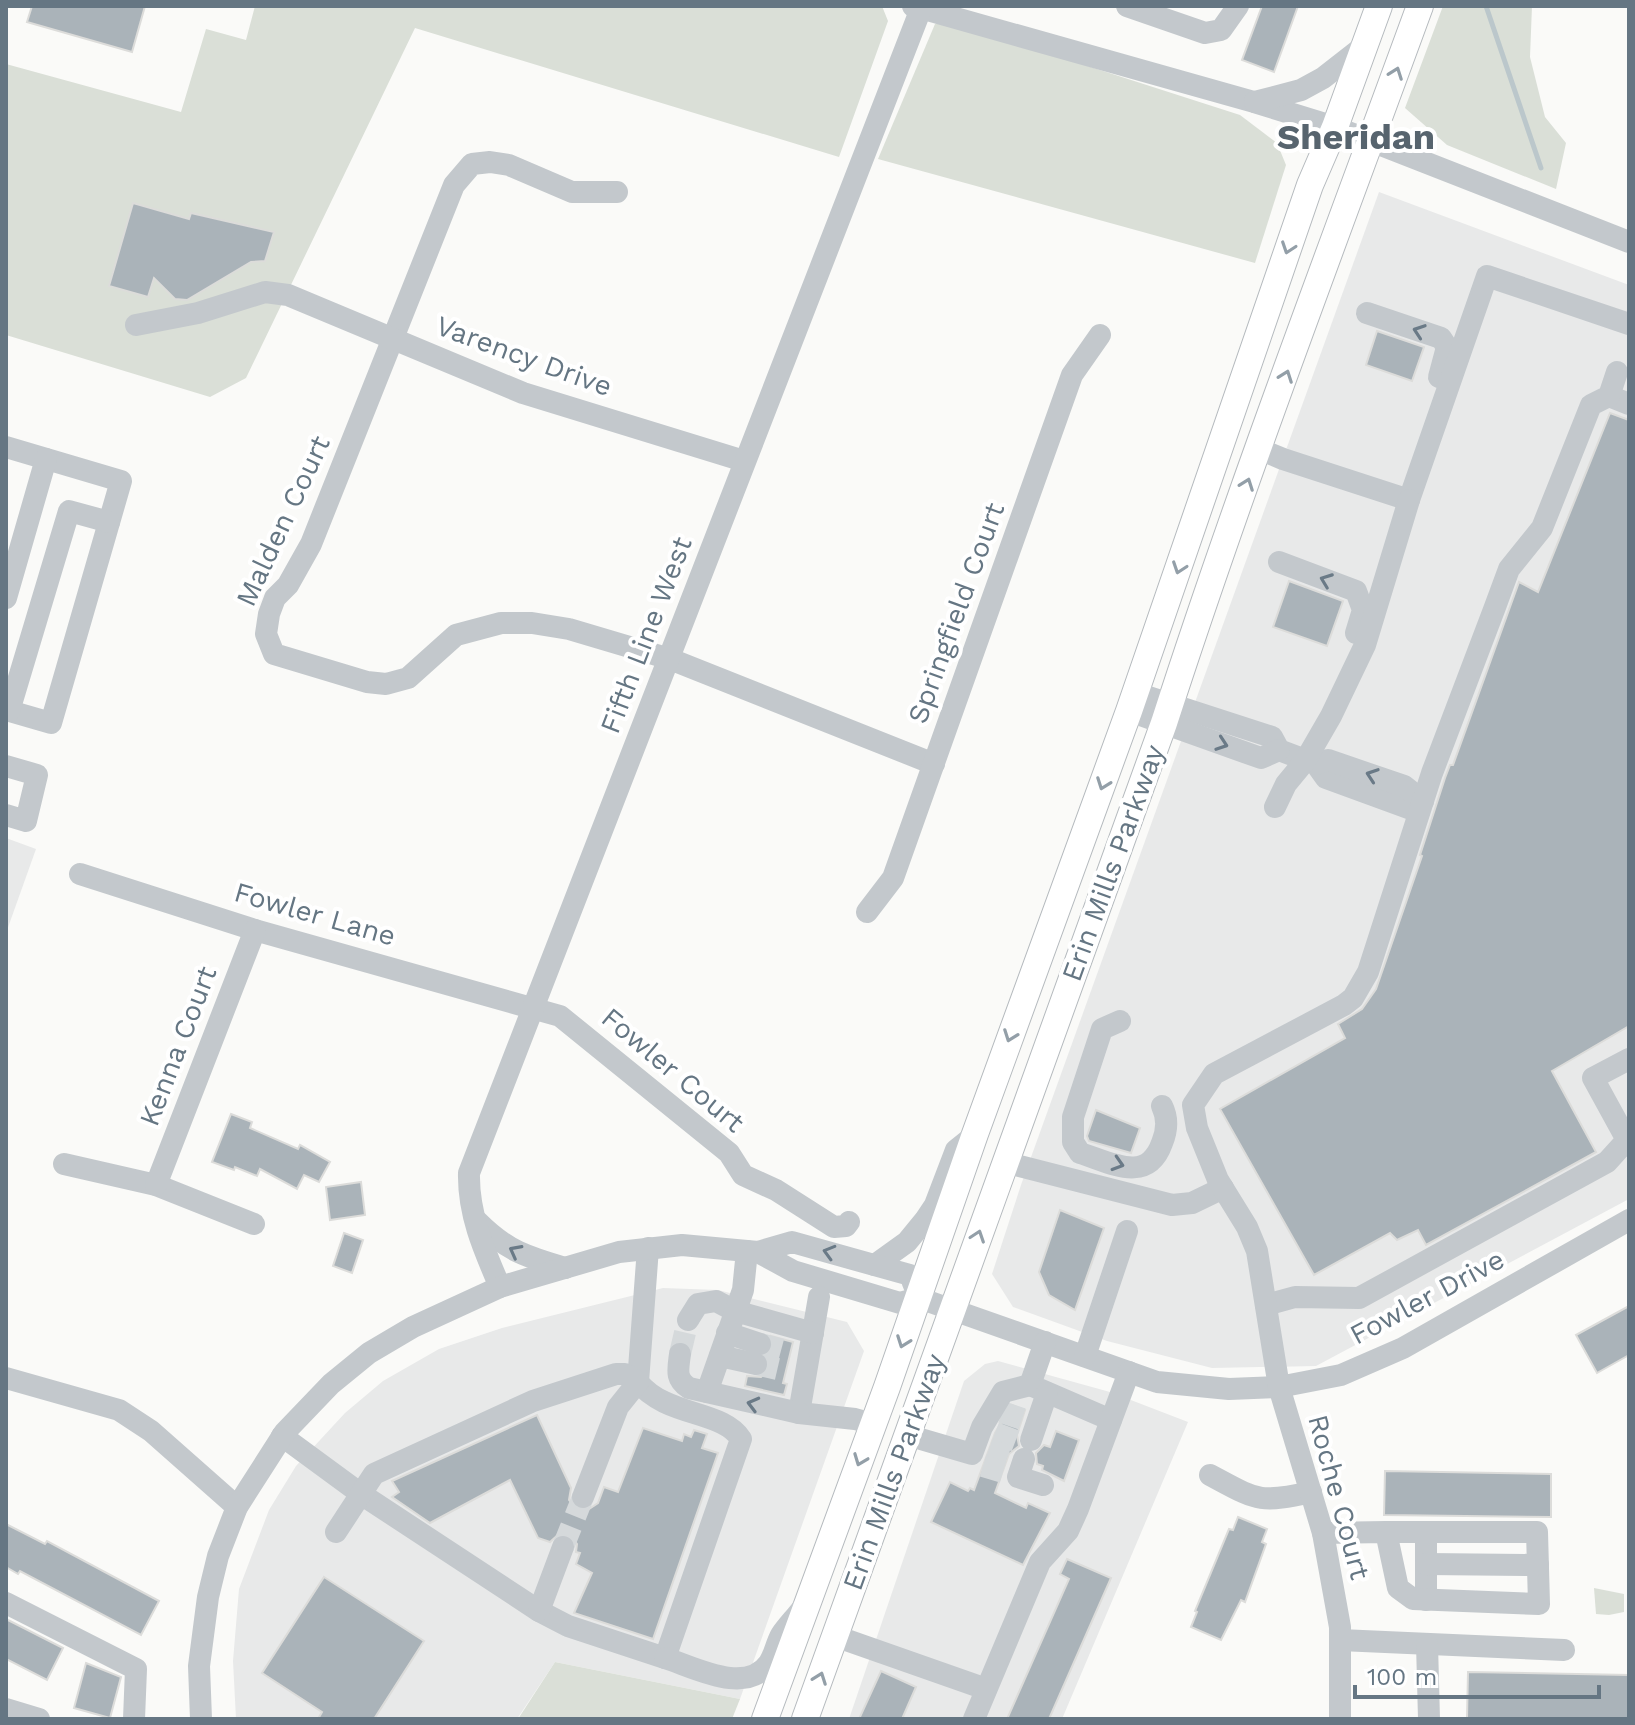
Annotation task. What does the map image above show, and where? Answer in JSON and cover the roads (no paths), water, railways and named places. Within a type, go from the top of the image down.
[{"type":"main road","name":"Erin Mills Parkway","points":[[765,1719],[1132,702],[1310,185],[1335,127],[1379,6]]},
{"type":"main road","name":"Erin Mills Parkway","points":[[805,1719],[1420,6]]},
{"type":"street","points":[[1127,6],[1205,33],[1221,30],[1238,6]]},
{"type":"street","points":[[919,7],[1335,127],[1629,242]]},
{"type":"street","name":"Fifth Line West","points":[[500,1287],[468,1197],[469,1173],[536,1007],[919,7]]},
{"type":"street","points":[[1254,102],[1301,90],[1323,78],[1364,46]]},
{"type":"street","name":"Malden Court","points":[[617,192],[572,192],[509,165],[490,162],[472,164],[454,185],[311,544],[288,585],[275,598],[266,634],[274,654],[367,682],[386,684],[408,678],[456,635],[501,623],[569,629],[670,659]]},
{"type":"street","points":[[1275,807],[1286,784],[1311,762],[1378,608],[1409,500],[1487,276],[1629,324]]},
{"type":"street","name":"Varency Drive","points":[[136,325],[198,313],[265,292],[288,295],[523,393],[744,461]]},
{"type":"street","points":[[1367,313],[1441,338],[1447,347],[1416,442]]},
{"type":"street","name":"Springfield Court","points":[[867,912],[893,878],[1072,375],[1100,335]]},
{"type":"street","points":[[1132,702],[1167,714],[1272,737],[1279,750],[1311,762],[1326,778],[1421,806],[1509,569],[1542,528],[1591,405],[1619,400],[1617,372]]},
{"type":"street","points":[[6,447],[121,481],[51,723],[7,710],[69,511],[109,522]]},
{"type":"street","points":[[1259,449],[1409,500]]},
{"type":"street","points":[[6,598],[46,459]]},
{"type":"street","points":[[1279,562],[1356,591],[1361,599],[1363,610],[1342,678],[1347,685]]},
{"type":"street","points":[[670,659],[934,764]]},
{"type":"street","points":[[6,766],[37,775],[26,821],[6,815]]},
{"type":"street","name":"Roche Court","points":[[1341,1719],[1340,1640],[1323,1533],[1279,1387],[1257,1251],[1247,1227],[1223,1188],[1197,1128],[1193,1105],[1214,1074],[1353,998],[1368,972],[1421,806]]},
{"type":"street","name":"Fowler Lane","points":[[80,874],[255,930],[536,1007]]},
{"type":"street","name":"Kenna Court","points":[[156,1185],[255,930]]},
{"type":"street","name":"Fowler Court","points":[[536,1007],[560,1016],[572,1025],[729,1153],[743,1175],[776,1190],[834,1227],[846,1226],[849,1222]]},
{"type":"street","points":[[1120,1021],[1102,1029],[1073,1117],[1073,1142],[1080,1153],[1134,1169],[1149,1165],[1166,1132],[1162,1106]]},
{"type":"street","points":[[1266,1305],[1295,1297],[1359,1298],[1607,1162],[1627,1140],[1593,1078],[1629,1059]]},
{"type":"street","points":[[875,1265],[907,1242],[925,1220],[935,1205],[956,1150],[975,1134]]},
{"type":"street","points":[[1004,1162],[1172,1205],[1192,1203],[1223,1188]]},
{"type":"street","points":[[64,1164],[156,1185],[254,1224]]},
{"type":"street","points":[[474,1219],[497,1241],[521,1255],[565,1268]]},
{"type":"street","name":"Fowler Drive","points":[[919,1298],[1157,1382],[1229,1389],[1279,1387],[1341,1375],[1403,1348],[1629,1220]]},
{"type":"street","points":[[1085,1356],[1127,1231]]},
{"type":"street","points":[[201,1719],[199,1666],[208,1597],[218,1556],[237,1507],[282,1436],[331,1384],[369,1353],[413,1327],[500,1287],[619,1252],[682,1245],[752,1251],[792,1242],[910,1275],[919,1298],[900,1303],[891,1301],[793,1271],[752,1251]]},
{"type":"street","points":[[583,1497],[618,1407],[638,1382],[648,1248]]},
{"type":"street","points":[[707,1392],[743,1290],[752,1251]]},
{"type":"street","points":[[799,1413],[798,1364],[813,1333],[819,1297]]},
{"type":"street","points":[[688,1320],[698,1304],[716,1301],[735,1311],[813,1333]]},
{"type":"street","points":[[720,1356],[758,1354],[727,1333]]},
{"type":"street","points":[[1004,1444],[1039,1389],[1045,1342]]},
{"type":"street","points":[[680,1354],[677,1373],[680,1382],[689,1388],[799,1413],[873,1424]]},
{"type":"street","points":[[974,1719],[1040,1562],[1068,1531],[1129,1372]]},
{"type":"street","points":[[336,1532],[374,1474],[533,1401],[616,1374],[625,1374],[658,1400],[726,1425],[741,1439],[665,1658]]},
{"type":"street","points":[[6,1378],[119,1410],[151,1431],[237,1507]]},
{"type":"street","points":[[1004,1444],[1003,1392],[1039,1389],[1111,1420]]},
{"type":"street","points":[[907,1435],[1004,1444],[1043,1485]]},
{"type":"street","points":[[282,1436],[361,1494],[539,1611],[568,1626],[665,1658],[727,1677],[750,1677],[765,1668],[781,1636],[808,1602]]},
{"type":"street","points":[[1210,1475],[1255,1499],[1276,1500],[1311,1492]]},
{"type":"street","points":[[1323,1533],[1386,1532],[1537,1532],[1539,1604],[1413,1599],[1398,1588],[1386,1532]]},
{"type":"street","points":[[1426,1532],[1426,1600]]},
{"type":"street","points":[[539,1611],[563,1547]]},
{"type":"street","points":[[1426,1564],[1538,1565]]},
{"type":"street","points":[[6,1603],[136,1669],[134,1719]]},
{"type":"street","points":[[835,1636],[986,1689]]},
{"type":"street","points":[[1340,1640],[1564,1650]]},
{"type":"street","points":[[1427,1644],[1429,1719]]},
{"type":"street","points":[[6,1709],[39,1719]]},
{"type":"waterway","points":[[1486,6],[1541,168]]},
{"type":"tunnel","points":[[680,1354],[688,1320]]},
{"type":"tunnel","points":[[760,1344],[790,1352]]},
{"type":"tunnel","points":[[756,1364],[786,1371]]},
{"type":"tunnel","points":[[1002,1412],[1022,1419]]},
{"type":"tunnel","points":[[995,1433],[1029,1446]]},
{"type":"tunnel","points":[[989,1449],[1008,1456]]},
{"type":"tunnel","points":[[983,1466],[1003,1472]]},
{"type":"tunnel","points":[[563,1547],[583,1497]]},
{"type":"district","name":"Sheridan","points":[[1356,137]]}]
